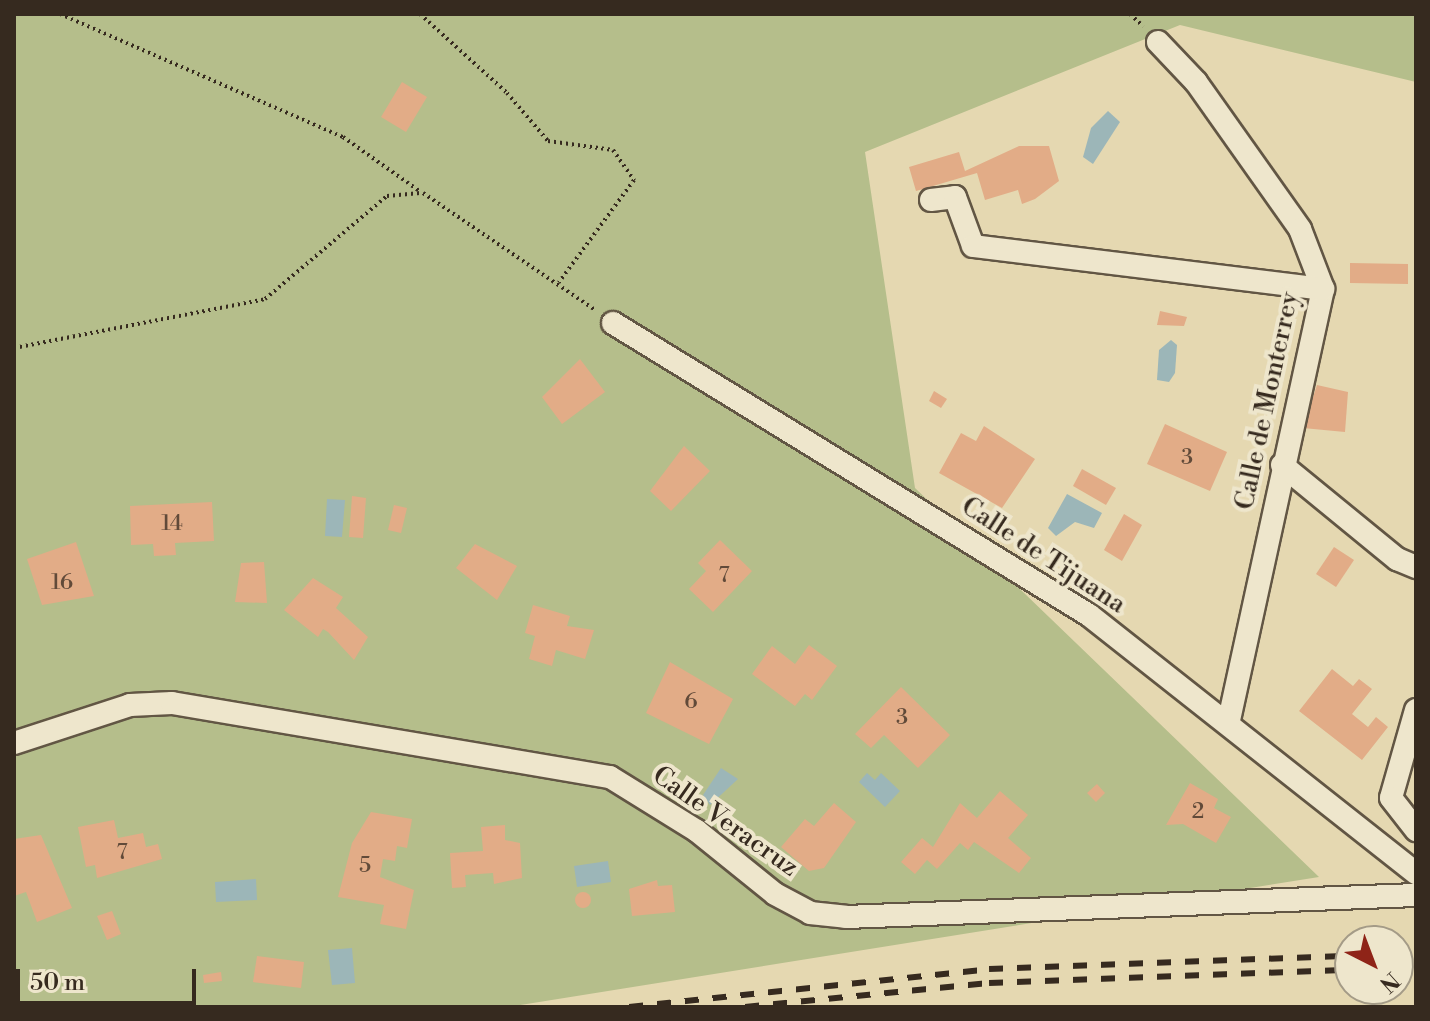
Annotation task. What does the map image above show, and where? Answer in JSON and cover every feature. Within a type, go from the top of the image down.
[{"type":"street","name":"Calle de Monterrey","points":[[1158,42],[1196,82],[1300,229],[1323,289],[1282,465],[1228,724]]},
{"type":"street","points":[[931,200],[955,197],[973,246],[1323,289]]},
{"type":"street","name":"Calle de Tijuana","points":[[613,323],[1089,615],[1228,724],[1413,862]]},
{"type":"street","points":[[1282,465],[1397,559],[1416,567]]},
{"type":"street","name":"Calle Veracruz","points":[[14,743],[130,705],[172,703],[610,777],[697,831],[775,894],[810,913],[846,917],[1416,895]]},
{"type":"street","points":[[1416,710],[1391,798],[1416,830]]},
{"type":"path","points":[[60,14],[343,137],[559,282],[613,323]]},
{"type":"path","points":[[420,14],[507,93],[548,141],[613,150],[634,180],[559,282]]},
{"type":"path","points":[[14,348],[265,299],[387,196],[423,193]]},
{"type":"green space","points":[[14,14],[1416,14],[1416,82],[1180,25],[865,152],[915,488],[1319,877],[508,1007],[14,1007]]},
{"type":"water","points":[[1108,111],[1120,122],[1093,164],[1083,157],[1091,128]]},
{"type":"water","points":[[1171,340],[1177,345],[1175,373],[1169,382],[1157,380],[1159,350]]},
{"type":"water","points":[[1067,494],[1102,513],[1094,528],[1075,522],[1056,536],[1048,528]]},
{"type":"water","points":[[327,499],[345,500],[342,537],[325,536]]},
{"type":"water","points":[[721,768],[738,779],[710,805],[703,795]]},
{"type":"water","points":[[867,773],[875,780],[881,773],[900,791],[885,807],[859,782]]},
{"type":"water","points":[[608,861],[611,882],[577,887],[574,866]]},
{"type":"water","points":[[256,879],[257,900],[216,902],[215,882]]},
{"type":"water","points":[[352,948],[355,983],[332,985],[328,950]]},
{"type":"building","points":[[402,82],[427,97],[406,132],[381,117]]},
{"type":"building","points":[[1019,146],[1049,146],[1059,181],[1035,199],[1022,204],[1018,190],[985,200],[977,173],[916,191],[909,167],[959,152],[965,171]]},
{"type":"building","points":[[1350,263],[1408,264],[1408,284],[1350,283]]},
{"type":"building","points":[[1160,311],[1187,317],[1184,326],[1157,325]]},
{"type":"building","points":[[580,359],[605,392],[562,424],[542,397]]},
{"type":"building","points":[[1317,385],[1348,392],[1345,432],[1303,428]]},
{"type":"building","points":[[934,391],[947,399],[941,408],[929,401]]},
{"type":"building","points":[[1165,424],[1227,452],[1210,491],[1147,464]]},
{"type":"building","points":[[984,426],[1035,459],[1002,508],[939,473],[961,433],[976,441]]},
{"type":"building","points":[[684,446],[710,471],[671,511],[650,491]]},
{"type":"building","points":[[1082,469],[1116,488],[1106,505],[1073,486]]},
{"type":"building","points":[[352,496],[366,498],[363,538],[349,537]]},
{"type":"building","points":[[212,502],[214,541],[175,543],[176,555],[154,556],[153,544],[131,545],[130,506]]},
{"type":"building","points":[[394,505],[407,508],[401,533],[388,530]]},
{"type":"building","points":[[1124,514],[1142,525],[1122,561],[1104,550]]},
{"type":"building","points":[[720,540],[752,571],[713,612],[689,589],[706,571],[698,563]]},
{"type":"building","points":[[76,542],[94,596],[42,605],[27,559]]},
{"type":"building","points":[[475,544],[517,566],[497,600],[456,568]]},
{"type":"building","points":[[1334,547],[1354,560],[1336,587],[1316,574]]},
{"type":"building","points":[[264,562],[267,603],[235,602],[241,563]]},
{"type":"building","points":[[313,578],[343,597],[336,608],[368,637],[354,660],[328,632],[323,629],[318,637],[284,610]]},
{"type":"building","points":[[533,605],[570,616],[567,626],[594,630],[585,659],[556,650],[552,666],[529,659],[535,636],[525,633]]},
{"type":"building","points":[[809,645],[837,666],[812,700],[805,694],[795,706],[752,674],[772,646],[795,664]]},
{"type":"building","points":[[670,662],[733,699],[709,744],[646,713]]},
{"type":"building","points":[[1332,669],[1353,686],[1359,679],[1372,689],[1352,714],[1368,727],[1376,717],[1388,727],[1362,760],[1299,711]]},
{"type":"building","points":[[901,687],[950,735],[918,768],[884,735],[871,748],[855,734]]},
{"type":"building","points":[[1190,783],[1218,799],[1214,808],[1231,817],[1216,843],[1183,824],[1166,825]]},
{"type":"building","points":[[1097,784],[1105,793],[1096,802],[1087,793]]},
{"type":"building","points":[[1000,791],[1028,815],[1008,838],[1031,858],[1019,873],[974,842],[968,850],[960,843],[937,869],[927,860],[915,874],[901,862],[922,838],[933,847],[960,803],[977,818]]},
{"type":"building","points":[[834,803],[856,822],[824,868],[809,871],[781,847],[805,819],[814,826]]},
{"type":"building","points":[[371,812],[412,819],[407,848],[397,846],[395,861],[383,859],[380,877],[414,890],[406,929],[380,924],[384,905],[338,897],[352,843]]},
{"type":"building","points":[[114,820],[118,838],[143,833],[146,847],[158,844],[162,859],[97,878],[95,865],[86,867],[78,827]]},
{"type":"building","points":[[505,825],[505,840],[520,843],[522,878],[494,884],[493,873],[465,875],[466,887],[452,888],[450,853],[483,851],[481,827]]},
{"type":"building","points":[[41,835],[72,908],[37,922],[26,892],[14,896],[14,839]]},
{"type":"building","points":[[657,880],[658,886],[672,885],[675,912],[632,916],[629,889]]},
{"type":"building","points":[[580,892],[586,892],[591,900],[589,906],[580,908],[575,903],[575,897]]},
{"type":"building","points":[[112,911],[121,934],[107,940],[97,916]]},
{"type":"building","points":[[257,956],[304,962],[301,988],[253,982]]},
{"type":"building","points":[[221,972],[222,981],[204,983],[203,975]]},
{"type":"railway","points":[[629,1007],[989,969],[1334,957]]},
{"type":"railway","points":[[745,1007],[989,983],[1334,971]]}]
